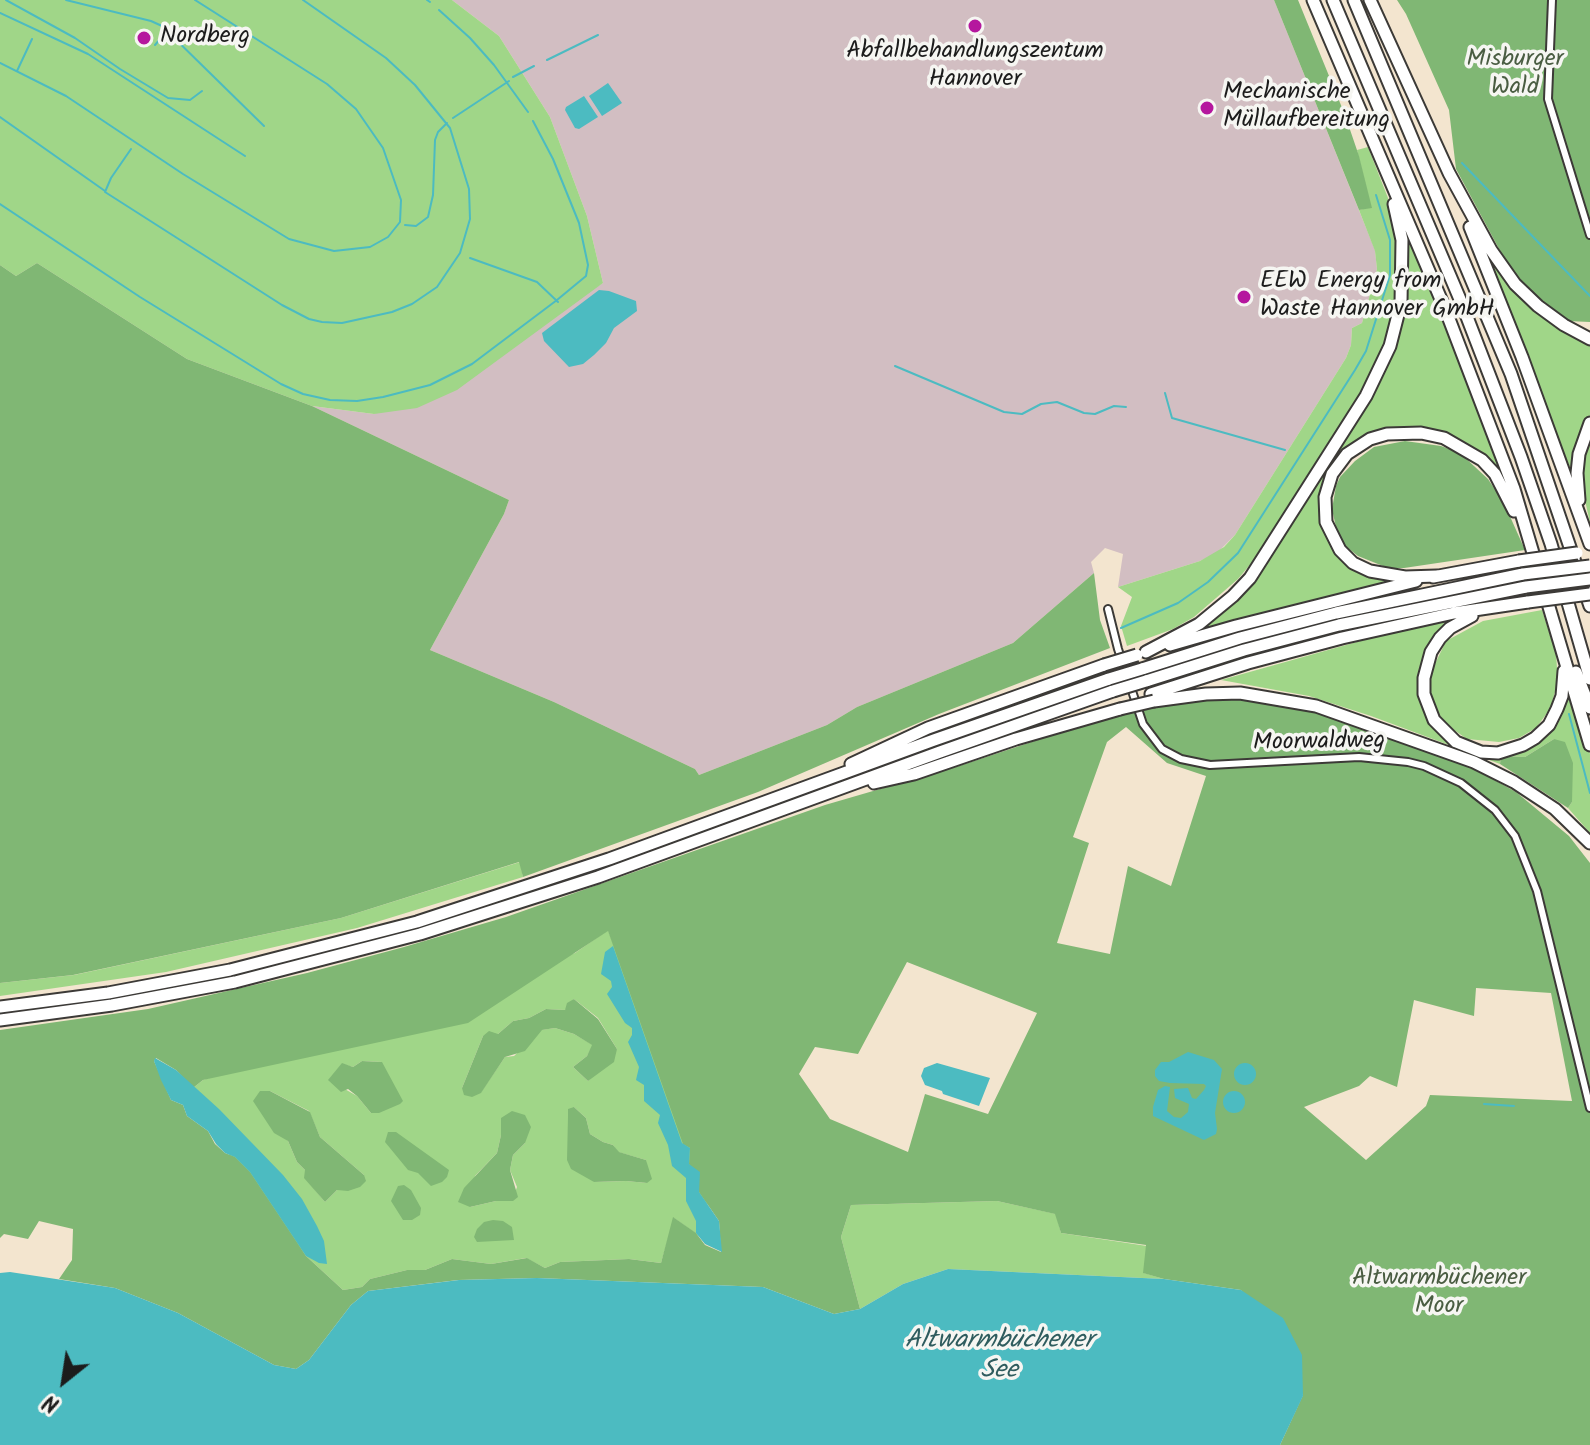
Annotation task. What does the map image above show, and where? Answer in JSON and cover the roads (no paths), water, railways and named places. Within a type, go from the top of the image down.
[{"type":"highway","points":[[1313,0],[1446,311],[1514,489],[1590,745]]},
{"type":"highway","points":[[1333,0],[1456,289],[1501,406],[1551,544],[1590,679]]},
{"type":"highway","points":[[1354,0],[1511,374],[1590,606]]},
{"type":"highway","points":[[1370,0],[1449,173],[1522,357],[1590,544]]},
{"type":"highway","points":[[1141,653],[1199,624],[1250,578],[1380,369],[1397,323],[1403,262],[1397,215],[1380,158]]},
{"type":"highway","points":[[1449,173],[1491,250],[1515,284],[1538,306],[1590,339]]},
{"type":"highway","points":[[1586,531],[1577,473],[1582,440],[1590,423]]},
{"type":"highway","points":[[1437,576],[1405,577],[1370,571],[1353,563],[1331,536],[1324,510],[1327,485],[1339,463],[1370,439],[1403,432],[1421,433],[1444,438],[1482,460],[1507,493],[1532,550]]},
{"type":"highway","points":[[790,793],[928,728],[1141,653],[1437,576],[1590,551]]},
{"type":"highway","points":[[0,1007],[168,982],[292,956],[524,888],[934,740],[1336,613],[1523,574],[1590,566]]},
{"type":"highway","points":[[1144,675],[1339,625],[1526,587],[1590,579]]},
{"type":"highway","points":[[831,792],[914,774],[1152,698],[1248,663],[1342,638],[1454,613],[1590,594]]},
{"type":"highway","points":[[1511,605],[1462,620],[1440,638],[1431,652],[1424,678],[1424,694],[1434,720],[1444,733],[1456,742],[1481,752],[1510,751],[1535,738],[1549,725],[1562,696],[1563,655]]},
{"type":"highway","points":[[1548,605],[1590,708]]},
{"type":"highway","points":[[0,1020],[96,1008],[189,991],[297,967],[420,934],[598,877],[1111,685]]},
{"type":"highway","points":[[1152,698],[1240,693],[1279,698],[1328,710],[1474,762],[1514,782],[1555,809],[1590,843]]},
{"type":"street","points":[[1552,0],[1548,99],[1590,235]]},
{"type":"street","name":"Moorwaldweg","points":[[1108,609],[1143,724],[1162,749],[1181,759],[1210,765],[1359,757],[1408,762],[1445,774],[1480,796],[1495,810],[1515,836],[1537,891],[1590,1108]]},
{"type":"water","points":[[608,83],[622,103],[602,116],[589,96]]},
{"type":"water","points":[[584,96],[598,117],[579,129],[575,128],[565,110]]},
{"type":"water","points":[[599,290],[636,301],[637,311],[614,328],[606,343],[594,355],[583,364],[569,367],[544,341],[542,333]]},
{"type":"water","points":[[613,946],[682,1143],[690,1148],[689,1164],[700,1172],[699,1192],[719,1221],[722,1252],[705,1244],[696,1233],[696,1221],[686,1201],[686,1178],[672,1166],[668,1145],[658,1123],[660,1115],[644,1101],[644,1085],[636,1080],[639,1067],[628,1042],[632,1028],[625,1023],[607,994],[612,987],[611,981],[601,974],[605,952]]},
{"type":"water","points":[[1188,1052],[1214,1060],[1222,1069],[1215,1113],[1216,1134],[1204,1140],[1153,1116],[1158,1090],[1165,1086],[1170,1087],[1167,1111],[1181,1118],[1188,1112],[1189,1104],[1175,1098],[1174,1089],[1188,1088],[1192,1098],[1196,1099],[1204,1090],[1204,1084],[1170,1083],[1159,1081],[1155,1076],[1161,1062],[1169,1062]]},
{"type":"water","points":[[155,1058],[176,1070],[219,1109],[283,1175],[302,1199],[317,1226],[324,1241],[327,1264],[306,1256],[250,1172],[235,1157],[225,1153],[208,1131],[187,1116],[183,1105],[171,1100]]},
{"type":"water","points":[[937,1063],[990,1078],[979,1106],[925,1085],[921,1076],[924,1068]]},
{"type":"water","points":[[1245,1063],[1253,1066],[1256,1074],[1253,1082],[1245,1085],[1237,1082],[1234,1074],[1237,1066]]},
{"type":"water","points":[[1234,1091],[1242,1094],[1245,1102],[1242,1110],[1234,1113],[1226,1110],[1223,1102],[1226,1094]]},
{"type":"water","name":"Altwarmbüchener See","points":[[948,1269],[1164,1279],[1241,1290],[1283,1318],[1302,1355],[1303,1396],[1280,1445],[0,1445],[0,1273],[115,1288],[178,1313],[274,1365],[296,1369],[309,1360],[351,1305],[368,1291],[459,1280],[537,1278],[763,1287],[834,1314],[860,1309],[903,1284]]},
{"type":"waterway","points":[[6,0],[75,38],[168,98],[190,100],[202,91]]},
{"type":"waterway","points":[[66,0],[162,26],[264,126]]},
{"type":"waterway","points":[[0,63],[66,96],[183,174],[289,239],[334,251],[370,247],[388,237],[400,222],[401,200],[383,148],[356,109],[327,84],[195,0]]},
{"type":"waterway","points":[[131,149],[105,192],[309,319],[342,323],[392,312],[412,304],[437,287],[460,253],[470,219],[469,189],[450,128],[415,85],[386,58],[303,0]]},
{"type":"waterway","points":[[439,10],[494,65],[528,112]]},
{"type":"waterway","points":[[0,13],[88,54],[245,156]]},
{"type":"waterway","points":[[155,45],[166,32]]},
{"type":"waterway","points":[[547,60],[598,35]]},
{"type":"waterway","points":[[17,71],[32,39]]},
{"type":"waterway","points":[[513,77],[534,66]]},
{"type":"waterway","points":[[453,118],[509,81]]},
{"type":"waterway","points":[[0,117],[105,191]]},
{"type":"waterway","points":[[0,204],[140,297],[281,384],[303,394],[330,400],[357,401],[383,397],[430,385],[472,364],[586,276],[588,265],[579,223],[553,159],[533,121]]},
{"type":"waterway","points":[[405,225],[416,226],[428,217],[433,195],[435,140],[447,123]]},
{"type":"waterway","points":[[1462,163],[1590,296]]},
{"type":"waterway","points":[[1121,628],[1178,603],[1208,582],[1238,553],[1355,370],[1366,351],[1390,275],[1390,240],[1376,195]]},
{"type":"waterway","points":[[470,258],[537,282],[558,302]]},
{"type":"waterway","points":[[895,366],[1004,412],[1022,414],[1041,404],[1057,402],[1095,414],[1114,406],[1126,407]]},
{"type":"waterway","points":[[1165,393],[1172,418],[1285,450]]},
{"type":"waterway","points":[[1569,714],[1590,793]]},
{"type":"waterway","points":[[1484,1104],[1514,1106]]},
{"type":"place","name":"Abfallbehandlungszentum Hannover","points":[[975,26]]},
{"type":"place","name":"Nordberg","points":[[144,38]]},
{"type":"place","name":"Mechanische Müllaufbereitung","points":[[1207,108]]},
{"type":"place","name":"EEW Energy from Waste Hannover GmbH","points":[[1244,297]]},
{"type":"park label","name":"Misburger Wald","points":[[1515,75]]},
{"type":"park label","name":"Altwarmbüchener Moor","points":[[1439,1294]]}]
